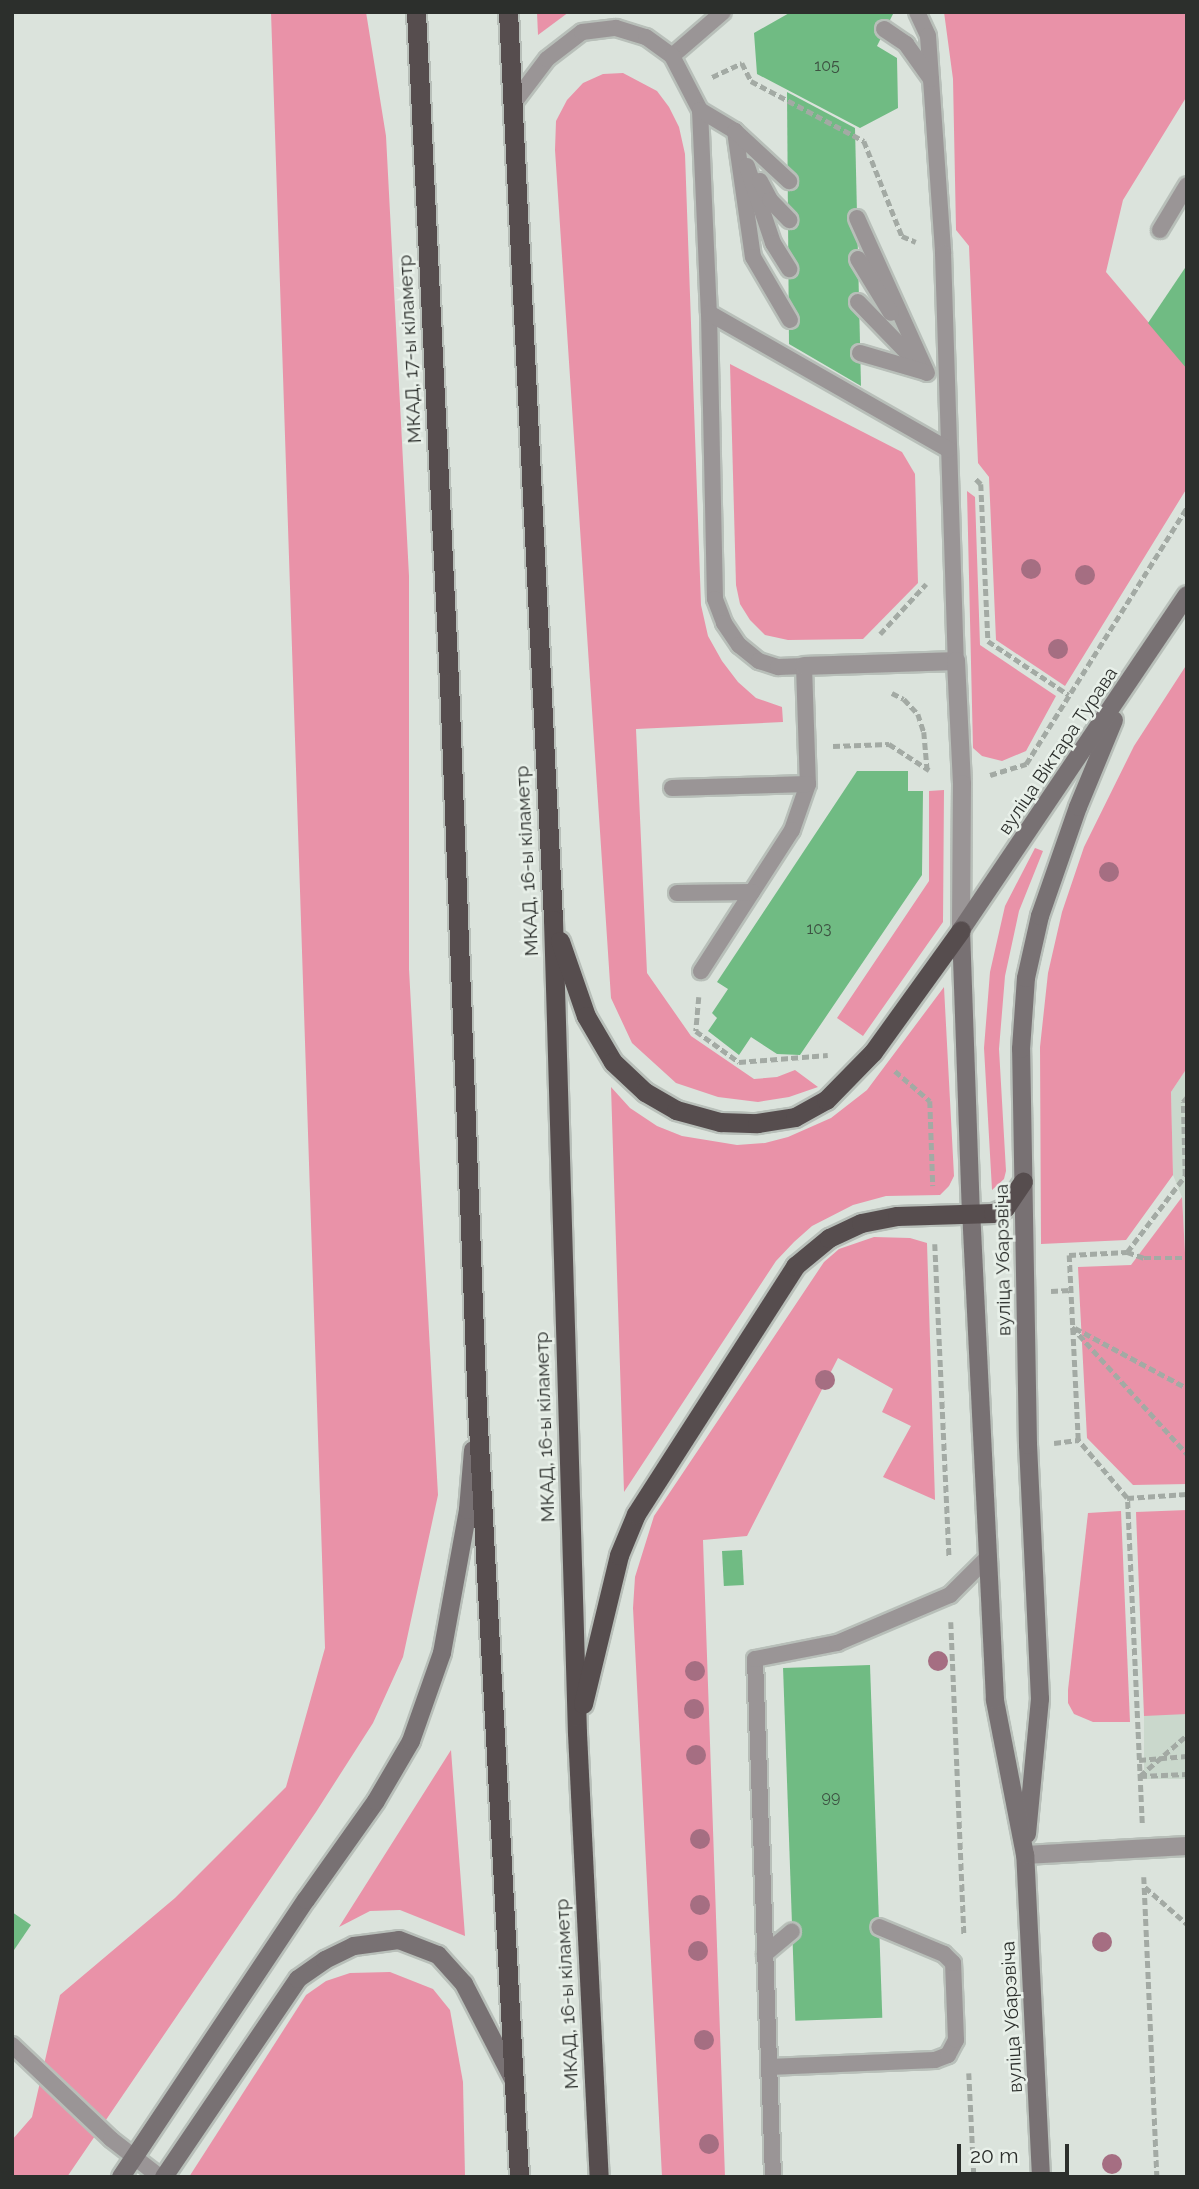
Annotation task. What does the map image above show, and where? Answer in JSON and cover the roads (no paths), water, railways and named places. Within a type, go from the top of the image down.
[{"type":"highway","name":"МКАД, 17-ы кіламетр","points":[[416,12],[449,683],[477,1408]]},
{"type":"highway","points":[[508,12],[513,104]]},
{"type":"highway","name":"МКАД, 16-ы кіламетр","points":[[513,104],[553,920],[577,1733],[599,2177]]},
{"type":"highway","points":[[553,920],[586,1016],[613,1062],[645,1092],[676,1110],[720,1122],[745,1123],[794,1116],[826,1100],[873,1052],[961,930]]},
{"type":"highway","points":[[577,1733],[615,1568],[636,1514],[795,1266],[829,1238],[861,1223],[897,1216],[971,1216],[1006,1208],[1023,1181]]},
{"type":"highway","points":[[477,1408],[519,2177]]},
{"type":"main road","name":"вуліца Віктара Турава","points":[[961,930],[1187,595]]},
{"type":"main road","name":"вуліца Убарэвіча","points":[[1025,1855],[1040,1699],[1028,1445],[1020,1049],[1026,978],[1040,916],[1078,807],[1130,683]]},
{"type":"main road","name":"вуліца Убарэвіча","points":[[961,930],[971,1216],[995,1700],[1025,1855],[1041,2177]]},
{"type":"main road","points":[[121,2177],[306,1900],[376,1801],[411,1741],[442,1653],[454,1596],[468,1510],[477,1408]]},
{"type":"main road","points":[[162,2177],[298,1979],[325,1960],[354,1946],[399,1940],[438,1955],[464,1984],[514,2081]]},
{"type":"street","points":[[804,666],[956,661],[962,784],[961,930]]},
{"type":"street","points":[[1025,1855],[1187,1846]]},
{"type":"lane","points":[[672,56],[723,12]]},
{"type":"lane","points":[[918,12],[928,36],[932,81],[948,400],[956,661]]},
{"type":"lane","points":[[513,104],[547,59],[582,32],[616,28],[646,37],[672,56],[700,110],[709,313],[715,599],[724,623],[739,645],[759,661],[778,667],[804,666],[808,747],[808,784],[792,830],[701,971]]},
{"type":"lane","points":[[884,29],[906,44],[932,81]]},
{"type":"lane","points":[[700,110],[734,131],[789,181]]},
{"type":"lane","points":[[734,131],[770,200],[789,220]]},
{"type":"lane","points":[[734,131],[773,243],[789,269]]},
{"type":"lane","points":[[734,131],[753,257],[790,320]]},
{"type":"lane","points":[[1160,230],[1187,186]]},
{"type":"lane","points":[[857,218],[927,373]]},
{"type":"lane","points":[[858,258],[927,373]]},
{"type":"lane","points":[[858,302],[927,373],[948,400]]},
{"type":"lane","points":[[709,313],[949,450]]},
{"type":"lane","points":[[860,353],[927,373]]},
{"type":"lane","points":[[672,788],[808,784]]},
{"type":"lane","points":[[677,893],[752,892]]},
{"type":"lane","points":[[773,2177],[755,1659],[837,1643],[950,1595],[988,1557]]},
{"type":"lane","points":[[769,2067],[935,2060],[948,2055],[956,2040],[953,1963],[944,1954],[879,1927]]},
{"type":"lane","points":[[765,1954],[792,1931]]},
{"type":"lane","points":[[12,2045],[133,2158],[162,2177]]}]
